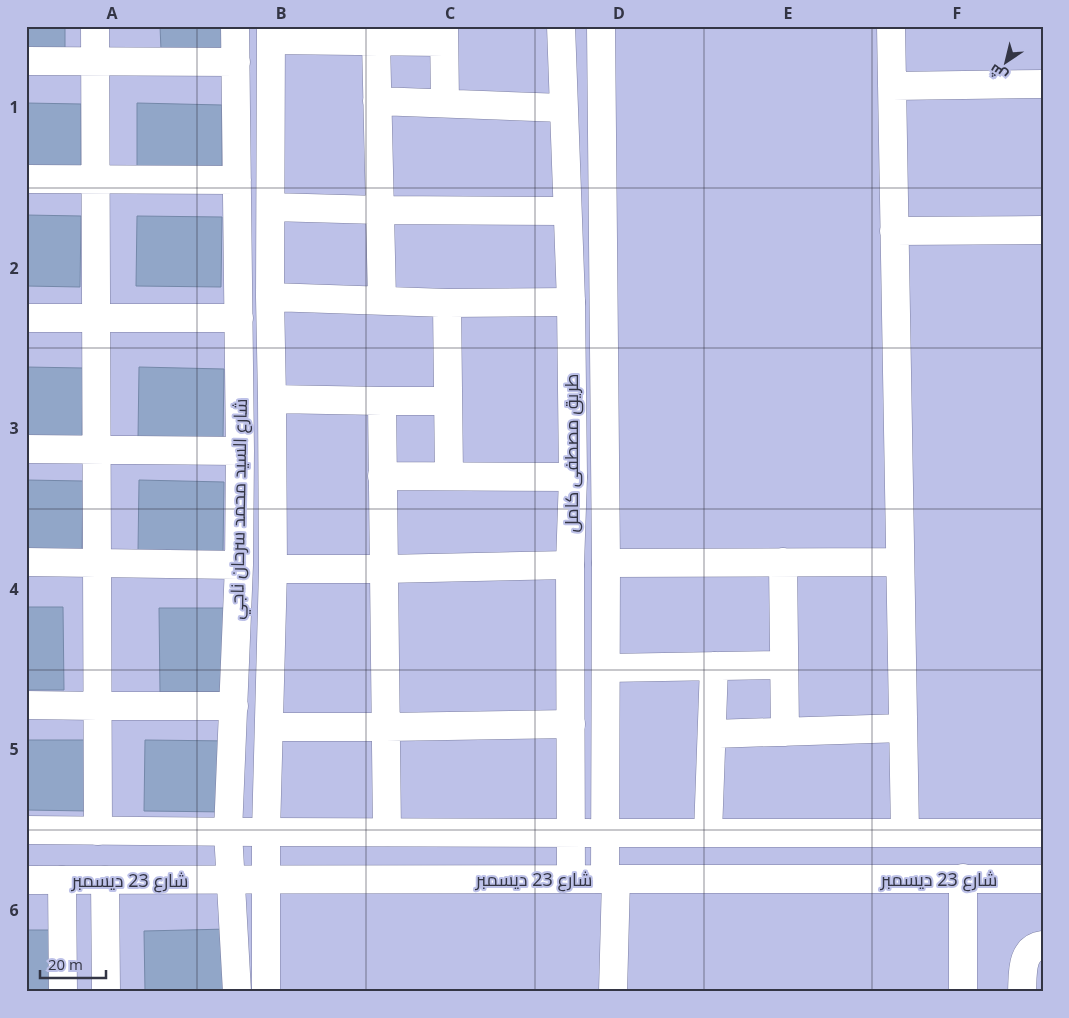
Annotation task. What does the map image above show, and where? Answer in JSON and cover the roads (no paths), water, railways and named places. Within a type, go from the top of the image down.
[{"type":"street","points":[[95,26],[98,831]]},
{"type":"street","name":"شارع السيد محمد سرحان ناجي","points":[[235,26],[240,451],[239,565],[228,832],[237,992]]},
{"type":"street","name":"طريق مصطفى كامل","points":[[561,26],[570,302],[573,477],[570,565],[571,879]]},
{"type":"street","name":"طريق مصطفى كامل","points":[[601,26],[606,563],[605,833],[611,879],[613,992]]},
{"type":"street","points":[[890,26],[905,833]]},
{"type":"street","points":[[271,33],[376,41],[444,34],[445,103]]},
{"type":"street","name":"شارع السيد محمد سرحان ناجي","points":[[266,992],[266,832],[273,569],[270,298],[271,33]]},
{"type":"street","points":[[376,41],[382,300]]},
{"type":"street","points":[[26,61],[236,62]]},
{"type":"street","points":[[892,86],[1043,84]]},
{"type":"street","points":[[377,101],[564,108]]},
{"type":"street","points":[[26,179],[237,180]]},
{"type":"street","points":[[271,207],[567,212]]},
{"type":"street","points":[[894,231],[1043,230]]},
{"type":"street","points":[[270,298],[447,303],[570,302]]},
{"type":"street","points":[[447,303],[449,476]]},
{"type":"street","points":[[26,318],[239,318]]},
{"type":"street","points":[[272,399],[448,401]]},
{"type":"street","points":[[382,401],[387,832]]},
{"type":"street","points":[[26,449],[240,451]]},
{"type":"street","points":[[382,476],[573,477]]},
{"type":"street","points":[[26,562],[239,565]]},
{"type":"street","points":[[783,562],[785,732]]},
{"type":"street","points":[[606,563],[900,562]]},
{"type":"street","points":[[273,569],[570,565]]},
{"type":"street","points":[[606,668],[784,665]]},
{"type":"street","points":[[708,833],[714,666]]},
{"type":"street","points":[[26,705],[234,706]]},
{"type":"street","points":[[269,727],[571,724]]},
{"type":"street","points":[[712,734],[903,728]]},
{"type":"street","points":[[26,830],[1043,833]]},
{"type":"street","points":[[963,878],[963,992]]},
{"type":"street","name":"شارع 23 ديسمبر","points":[[26,880],[1043,879]]},
{"type":"street","points":[[62,880],[63,992]]},
{"type":"street","points":[[105,880],[106,992]]},
{"type":"street","points":[[1022,992],[1024,960],[1031,950],[1043,945]]}]
